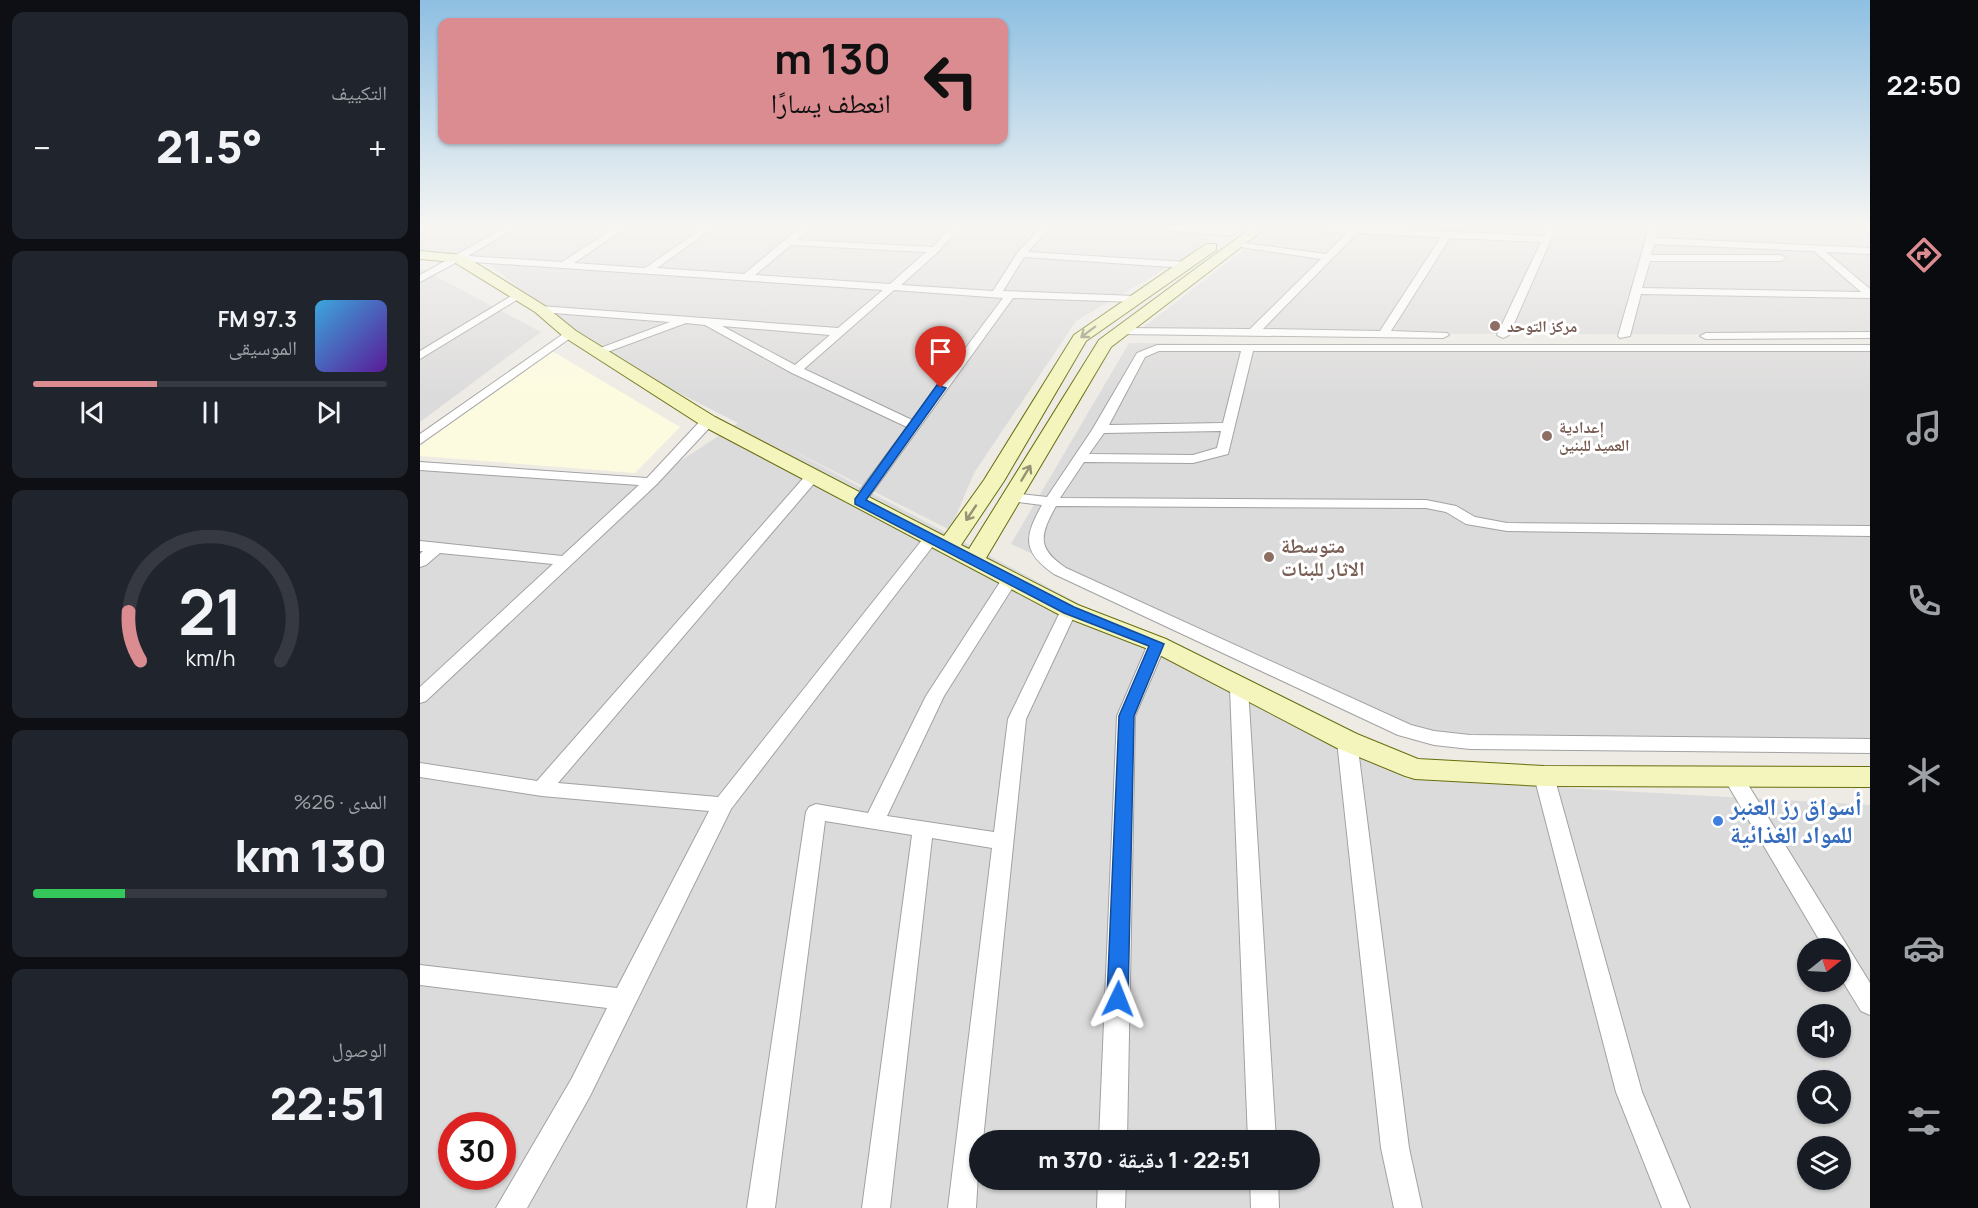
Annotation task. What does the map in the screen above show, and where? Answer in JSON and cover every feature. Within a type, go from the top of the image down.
[{"type":"street","points":[[498,284],[540,309],[570,334],[708,421],[812,477],[1069,610],[1157,644],[1239,688],[1347,741],[1415,769],[1544,776],[1870,777]]},
{"type":"street","points":[[867,284],[1010,295],[1136,299]]},
{"type":"street","points":[[996,294],[1002,284]]},
{"type":"street","points":[[510,1208],[530,1178],[581,1087],[623,999],[723,805],[939,543],[994,481],[1080,338],[1158,284]]},
{"type":"street","points":[[974,559],[1105,344],[1188,284]]},
{"type":"street","points":[[1080,458],[1193,459],[1223,451],[1250,340],[1302,284]]},
{"type":"street","points":[[1383,335],[1416,284]]},
{"type":"street","points":[[1523,284],[1497,335],[1870,335]]},
{"type":"street","points":[[1624,336],[1639,284]]},
{"type":"street","points":[[1857,284],[1870,295]]},
{"type":"street","points":[[796,370],[894,286]]},
{"type":"street","points":[[1637,291],[1870,295]]},
{"type":"street","points":[[859,501],[1010,295]]},
{"type":"street","points":[[420,356],[516,296]]},
{"type":"street","points":[[540,309],[841,332]]},
{"type":"street","points":[[599,352],[687,320]]},
{"type":"street","points":[[704,321],[796,370],[913,425]]},
{"type":"street","points":[[1120,331],[1250,340],[1870,348]]},
{"type":"street","points":[[420,440],[570,334]]},
{"type":"street","points":[[1455,335],[1250,340],[1148,351],[1137,362],[1100,429],[1038,527],[1035,539],[1037,551],[1060,571],[1405,730],[1434,738],[1470,742],[1870,746]]},
{"type":"street","points":[[420,697],[651,482],[708,421]]},
{"type":"street","points":[[1100,429],[1228,427]]},
{"type":"street","points":[[420,477],[426,466],[651,482]]},
{"type":"street","points":[[542,789],[812,477]]},
{"type":"street","points":[[1011,497],[1052,502],[1426,504],[1451,509],[1471,521],[1507,528],[1870,531]]},
{"type":"street","points":[[420,546],[567,561]]},
{"type":"street","points":[[420,562],[437,547]]},
{"type":"street","points":[[875,820],[935,696],[1010,579]]},
{"type":"street","points":[[962,1208],[1005,842],[1017,719],[1069,610]]},
{"type":"street","points":[[1113,1130],[1126,716],[1157,644]]},
{"type":"street","points":[[1239,688],[1261,1130]]},
{"type":"street","points":[[1347,741],[1395,1148],[1408,1208]]},
{"type":"street","points":[[420,770],[542,789],[723,805]]},
{"type":"street","points":[[1732,775],[1830,938]]},
{"type":"street","points":[[1544,776],[1629,1092],[1676,1208]]},
{"type":"street","points":[[761,1208],[816,812],[1005,842]]},
{"type":"street","points":[[876,1208],[923,829]]},
{"type":"street","points":[[1851,973],[1870,1004]]},
{"type":"street","points":[[420,975],[623,999]]},
{"type":"street","points":[[1111,1208],[1112,1190]]},
{"type":"street","points":[[1264,1190],[1265,1208]]},
{"type":"shaded area","points":[[420,284],[451,284],[541,332],[420,422]]},
{"type":"shaded area","points":[[514,284],[1139,284],[1076,321],[974,473],[950,530],[778,443],[1408,779],[1870,805],[1870,1208],[420,1208],[420,461],[644,485],[738,423],[599,352]]},
{"type":"shaded area","points":[[1199,284],[1870,284],[1870,335],[1136,333]]},
{"type":"shaded area","points":[[1129,343],[1870,349],[1870,740],[1422,735],[1011,544]]},
{"type":"shaded area","points":[[552,351],[680,427],[635,473],[420,456],[420,446]]},
{"type":"place","name":"مركز التوحد","points":[[1495,326]]},
{"type":"place","name":"إعدادية العميد للبنين","points":[[1547,436]]},
{"type":"place","name":"متوسطة الاثار للبنات","points":[[1269,557]]},
{"type":"place","name":"أسواق رز العنبر للمواد الغذائية","points":[[1718,821]]},
{"type":"route","points":[[941,388],[859,501],[1069,610],[1157,644],[1126,716],[1118,999]]}]
